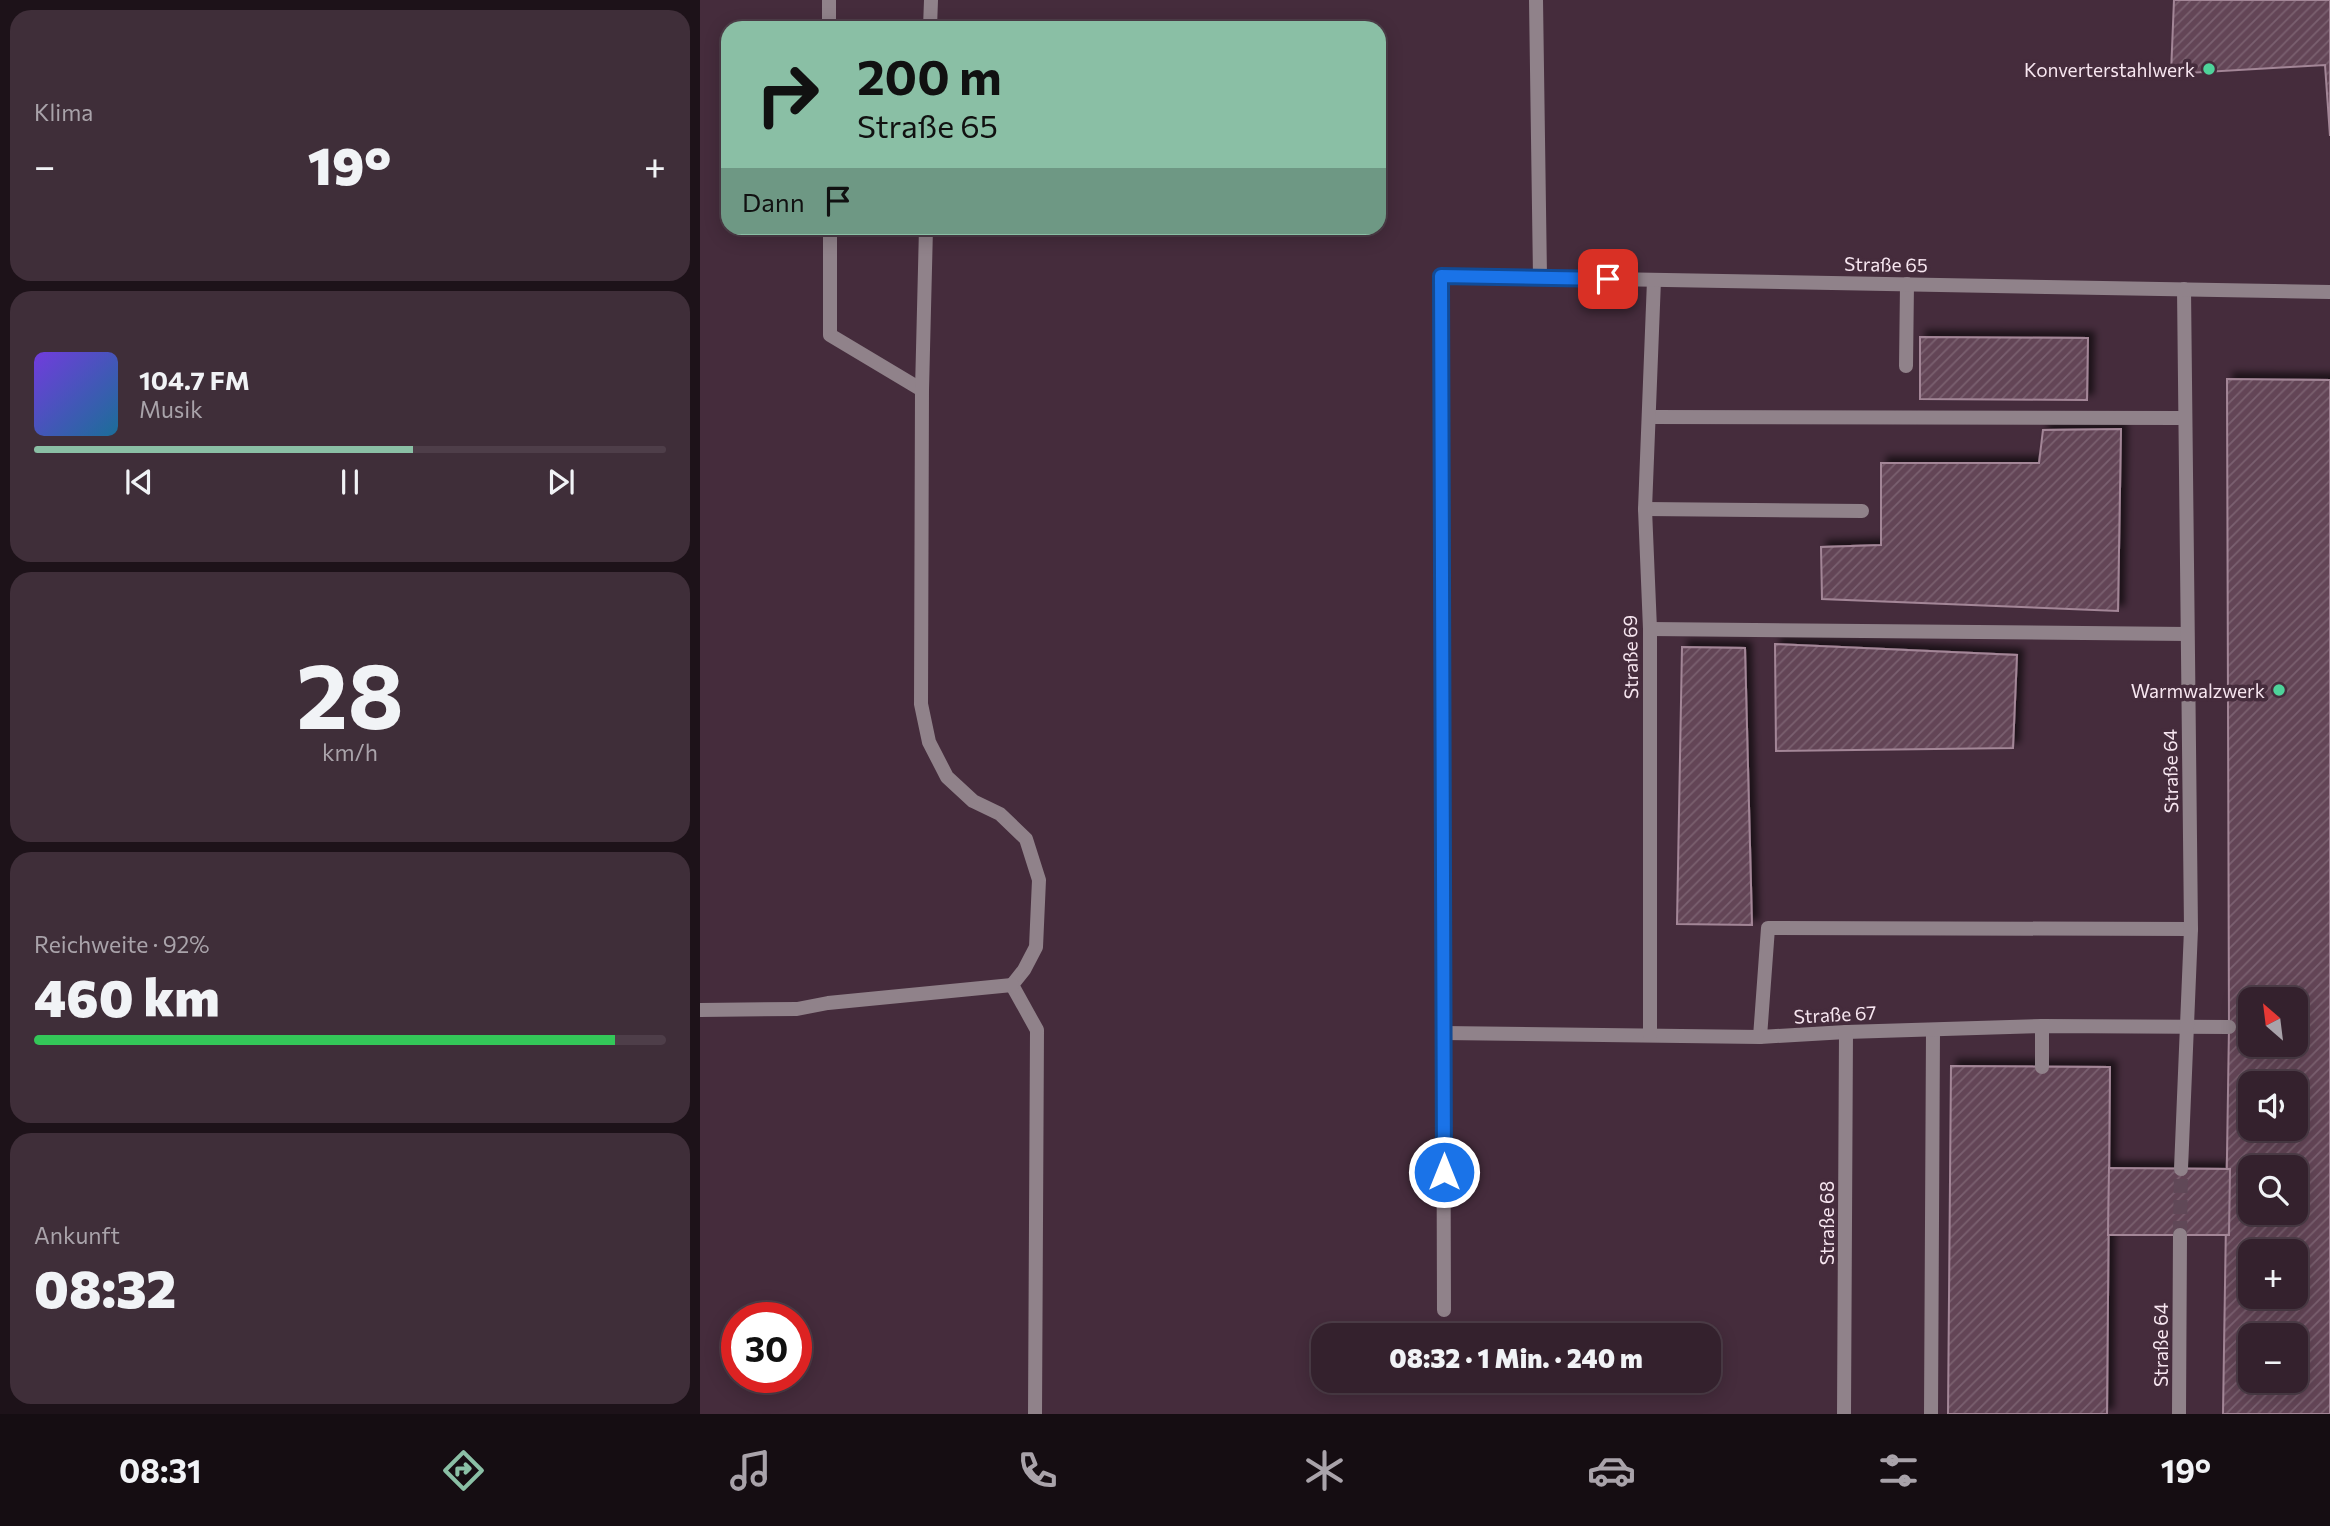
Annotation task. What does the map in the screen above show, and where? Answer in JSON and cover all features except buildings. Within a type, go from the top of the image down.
[{"type":"street","points":[[829,0],[829,21]]},
{"type":"street","points":[[930,21],[931,0]]},
{"type":"street","points":[[1536,0],[1540,277]]},
{"type":"street","points":[[830,235],[830,335],[922,390]]},
{"type":"street","points":[[700,1010],[797,1009],[828,1003],[1012,985],[1024,970],[1035,947],[1039,880],[1026,839],[1000,814],[973,801],[947,777],[929,743],[921,704],[922,390],[926,235]]},
{"type":"street","name":"Straße 65","points":[[1443,1033],[1441,276],[2330,292]]},
{"type":"street","name":"Straße 69","points":[[1650,1035],[1650,629],[1645,509],[1654,280]]},
{"type":"street","points":[[1906,366],[1907,284]]},
{"type":"street","name":"Straße 64","points":[[2181,1169],[2191,929],[2184,289]]},
{"type":"street","points":[[1650,417],[2185,418]]},
{"type":"street","points":[[1645,509],[1862,511]]},
{"type":"street","points":[[1650,629],[2187,634]]},
{"type":"street","points":[[1760,1037],[1768,928],[2191,929]]},
{"type":"street","points":[[1012,985],[1037,1030],[1035,1414]]},
{"type":"street","points":[[2042,1026],[2042,1067]]},
{"type":"street","name":"Straße 67","points":[[1443,1033],[1760,1037],[2042,1026],[2229,1027]]},
{"type":"street","points":[[1931,1414],[1933,1030]]},
{"type":"street","name":"Straße 68","points":[[1844,1414],[1846,1032]]},
{"type":"street","points":[[1443,1033],[1444,1310]]},
{"type":"street","name":"Straße 64","points":[[2179,1414],[2180,1235]]},
{"type":"tunnel","points":[[2180,1235],[2181,1169]]},
{"type":"place","name":"Konverterstahlwerk","points":[[2209,69]]},
{"type":"place","name":"Warmwalzwerk","points":[[2279,690]]},
{"type":"route","points":[[1444,1172],[1441,276],[1608,279]]}]
